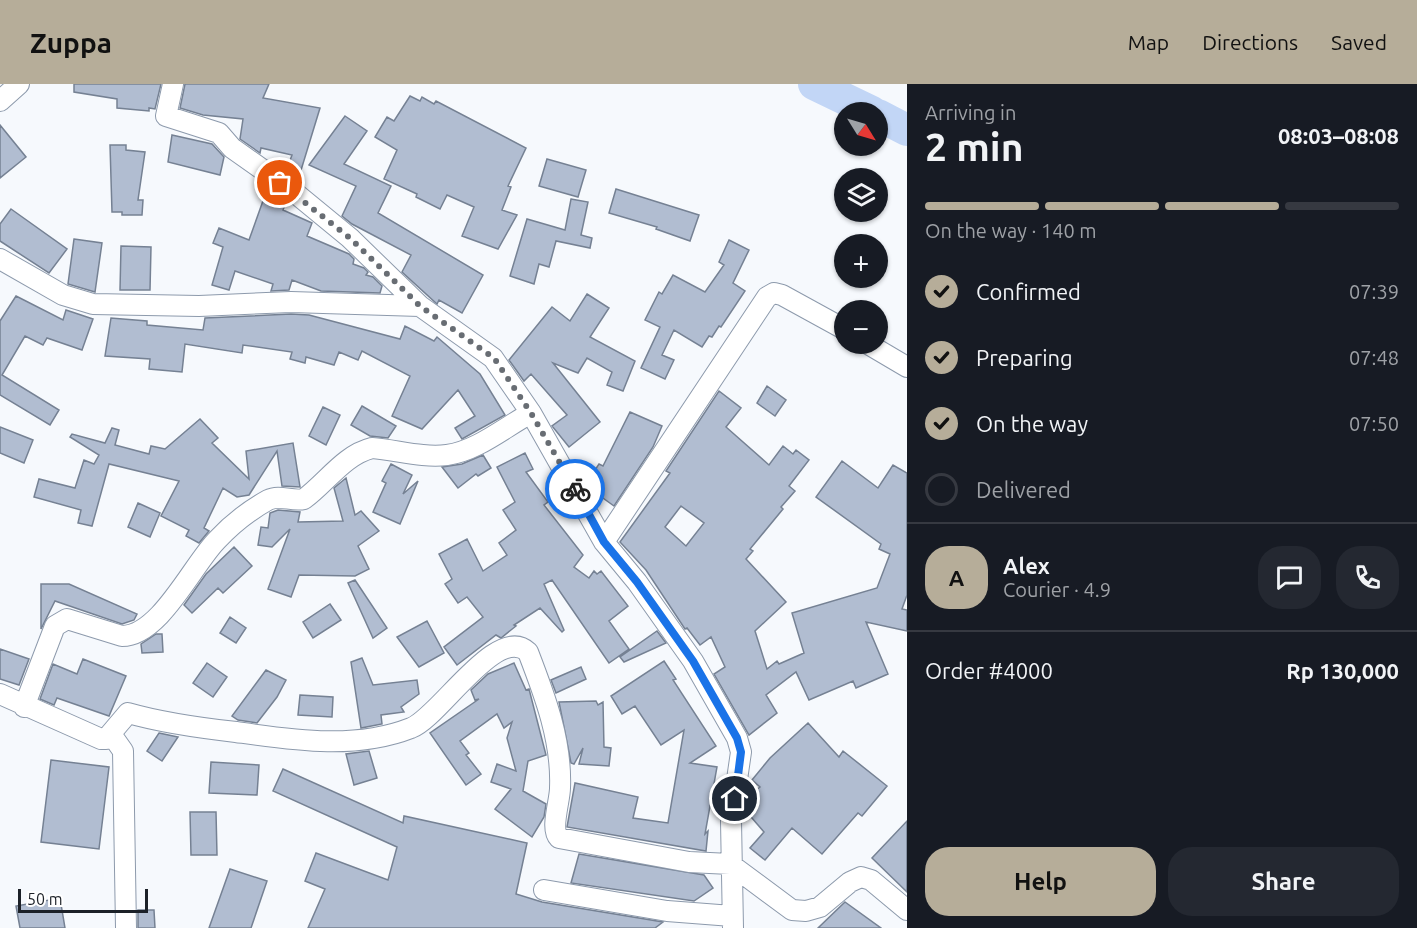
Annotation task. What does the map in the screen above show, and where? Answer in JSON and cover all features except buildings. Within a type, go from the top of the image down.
[{"type":"street","points":[[0,100],[19,84]]},
{"type":"street","points":[[173,84],[166,116],[219,134],[232,148],[294,192],[350,238],[420,306],[494,358],[531,413],[604,542],[637,582],[693,661],[737,738],[741,752],[731,821],[732,922],[544,890]]},
{"type":"street","points":[[0,259],[63,296],[93,303],[199,306],[291,302],[420,306]]},
{"type":"street","points":[[604,542],[766,297],[774,293],[782,295],[834,324]]},
{"type":"street","points":[[884,354],[907,368]]},
{"type":"street","points":[[24,707],[55,626],[60,621],[67,619],[122,636],[132,636],[154,621],[215,541],[271,499],[304,499],[328,475],[363,450],[372,448],[447,455],[472,447],[531,413]]},
{"type":"street","points":[[0,694],[24,707],[100,739],[111,734],[128,713],[204,728],[317,741],[355,741],[413,728],[427,719],[468,674],[485,661],[514,645],[528,652],[547,702],[556,742],[561,786],[555,835],[559,838],[618,851],[689,862],[730,864],[792,909],[806,911],[820,907],[850,882],[861,877],[872,880],[907,910]]},
{"type":"street","points":[[111,734],[123,751],[126,928]]},
{"type":"waterway","points":[[814,84],[851,102]]},
{"type":"waterway","points":[[888,120],[907,130]]},
{"type":"way so far","points":[[280,183],[350,238],[420,306],[476,343],[494,358],[531,413],[575,489]]},
{"type":"route","points":[[575,489],[604,542],[637,582],[693,661],[737,738],[741,752],[735,799]]}]
